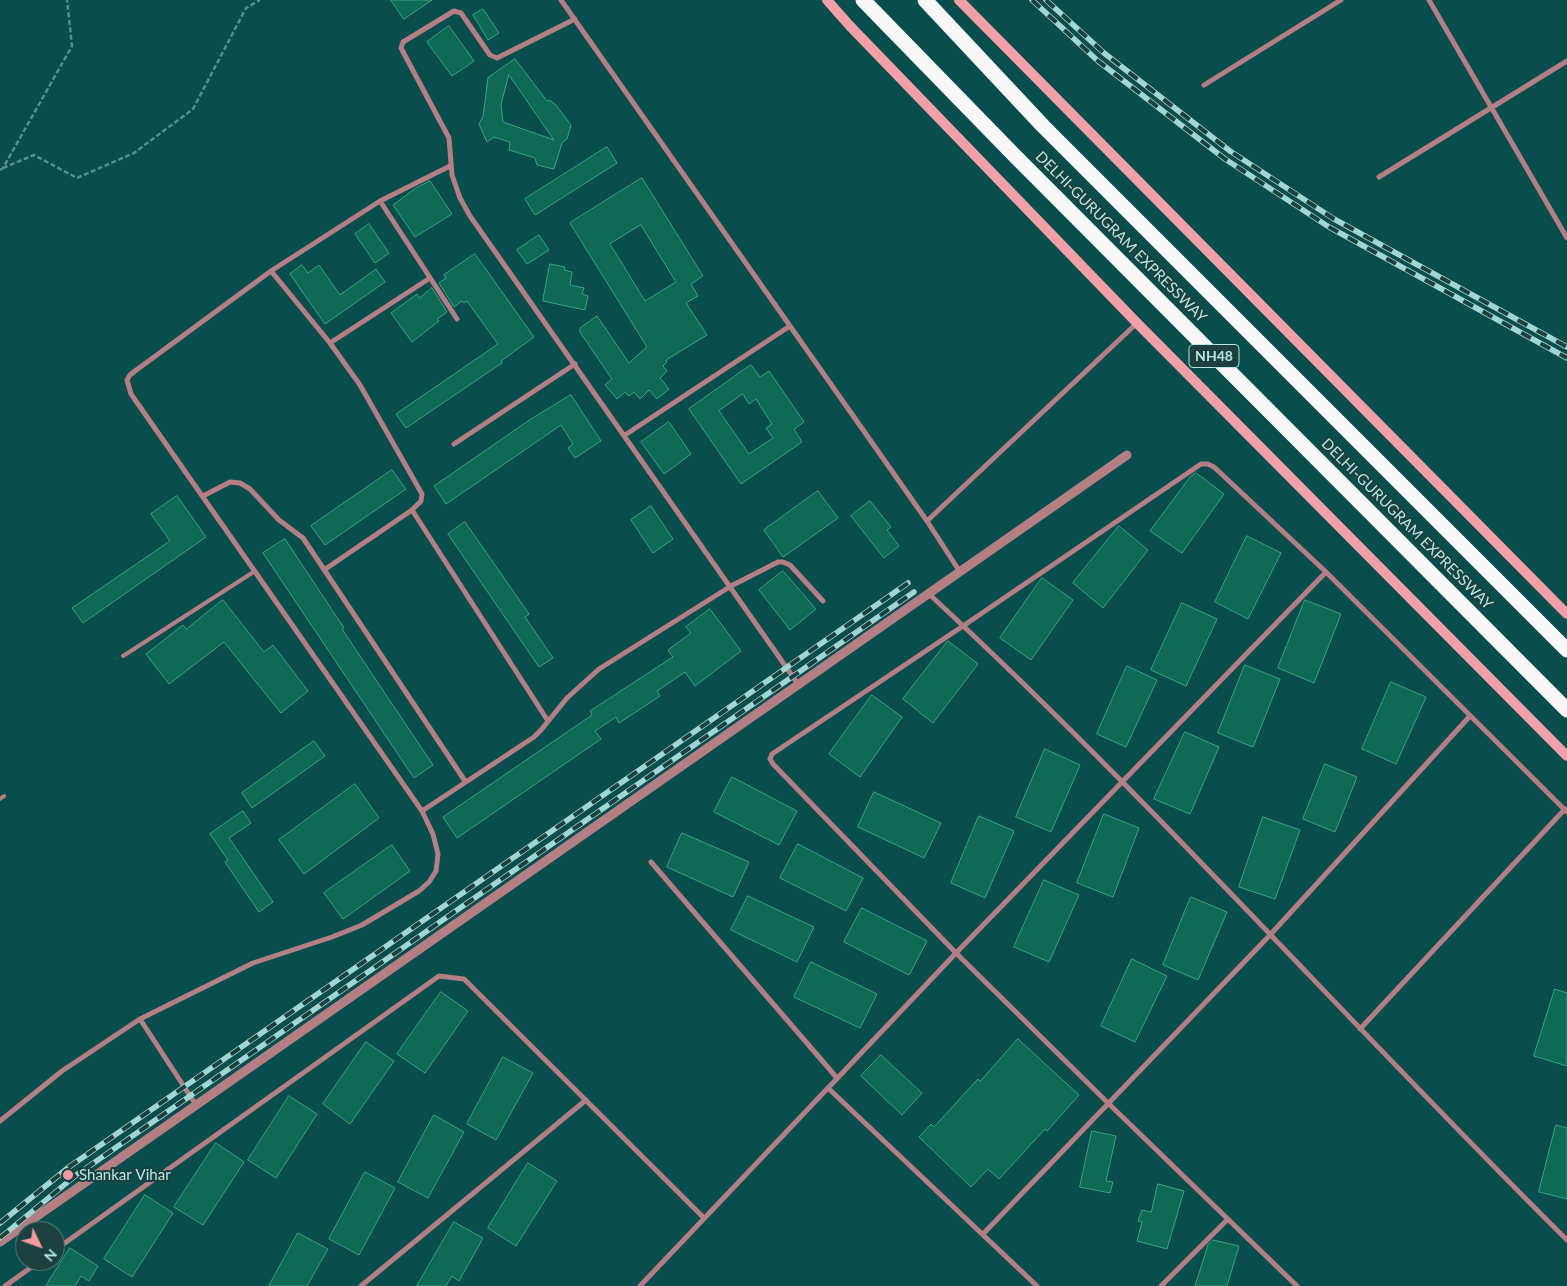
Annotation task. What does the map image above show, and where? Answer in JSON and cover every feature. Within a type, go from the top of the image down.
[{"type":"highway","name":"DELHI-GURUGRAM EXPRESSWAY","points":[[863,0],[1015,156],[1567,710]]},
{"type":"highway","name":"DELHI-GURUGRAM EXPRESSWAY","points":[[924,0],[1042,126],[1567,650]]},
{"type":"main road","points":[[827,0],[1137,322],[1567,756]]},
{"type":"main road","points":[[958,0],[1567,614]]},
{"type":"street","points":[[561,0],[928,521],[960,572]]},
{"type":"street","points":[[1204,85],[1342,0]]},
{"type":"street","points":[[1429,0],[1567,238]]},
{"type":"street","points":[[575,19],[497,58],[490,55],[461,13],[458,12],[449,13],[401,45],[449,138],[451,147],[450,166],[460,198],[470,216],[798,684]]},
{"type":"street","points":[[1379,177],[1567,61]]},
{"type":"street","points":[[0,1121],[62,1071],[140,1018],[252,963],[332,937],[362,925],[419,891],[429,882],[436,871],[438,854],[433,834],[422,811],[131,394],[127,380],[135,370],[271,271],[380,201],[450,166]]},
{"type":"street","points":[[380,201],[457,319]]},
{"type":"street","points":[[271,271],[330,343],[360,385],[421,490],[423,497],[412,510],[324,570]]},
{"type":"street","points":[[330,343],[430,278]]},
{"type":"street","points":[[928,521],[1137,322]]},
{"type":"street","points":[[624,435],[790,326]]},
{"type":"street","points":[[454,444],[574,364]]},
{"type":"street","points":[[0,1242],[1127,455]]},
{"type":"street","points":[[1297,1286],[956,953],[773,764],[770,759],[773,752],[963,626],[1201,464],[1208,464],[1214,467],[1326,572],[1566,810],[1360,1029]]},
{"type":"street","points":[[203,496],[224,484],[230,482],[240,483],[250,489],[279,520],[303,538],[465,781]]},
{"type":"street","points":[[412,510],[548,721]]},
{"type":"street","points":[[422,811],[534,736],[567,698],[600,669],[731,586],[767,567],[783,562],[790,565],[823,601]]},
{"type":"street","points":[[640,1286],[956,953],[1326,572]]},
{"type":"street","points":[[929,594],[1122,782],[1498,1172],[1567,1240]]},
{"type":"street","points":[[983,1234],[1270,935],[1470,716]]},
{"type":"street","points":[[651,862],[837,1078]]},
{"type":"street","points":[[65,1243],[439,976],[464,979],[704,1218]]},
{"type":"street","points":[[140,1018],[196,1105]]},
{"type":"street","points":[[828,1088],[1037,1286]]},
{"type":"street","points":[[361,1286],[586,1100]]},
{"type":"street","points":[[1161,1286],[1228,1219]]},
{"type":"street","points":[[5,1286],[26,1271]]},
{"type":"lane","points":[[123,656],[256,571]]},
{"type":"path","points":[[1,169],[72,46],[67,0]]},
{"type":"path","points":[[1,169],[34,155],[77,178],[134,154],[193,109],[246,8],[260,0]]},
{"type":"building","points":[[391,0],[432,0],[404,19]]},
{"type":"building","points":[[483,9],[499,33],[488,40],[473,15]]},
{"type":"building","points":[[449,26],[474,61],[452,76],[427,42]]},
{"type":"building","points":[[515,59],[547,101],[549,100],[555,104],[571,125],[567,139],[562,143],[554,169],[537,165],[535,158],[509,150],[510,142],[494,137],[487,142],[479,124],[483,117],[488,78]],"holes":[[[509,75],[554,140],[503,122],[501,105]]]},
{"type":"building","points":[[607,147],[617,163],[535,215],[525,199]]},
{"type":"building","points":[[642,178],[703,276],[691,284],[698,296],[686,303],[707,335],[666,360],[667,362],[663,366],[667,371],[660,378],[669,389],[657,399],[649,390],[640,399],[634,392],[629,396],[625,392],[617,399],[605,385],[612,379],[580,332],[580,328],[597,316],[629,363],[647,347],[570,223]],"holes":[[[641,225],[676,282],[645,301],[610,244]]]},
{"type":"building","points":[[430,181],[452,214],[415,237],[393,205],[416,188]]},
{"type":"building","points":[[369,224],[389,253],[375,263],[355,234]]},
{"type":"building","points":[[539,235],[549,250],[527,264],[517,250]]},
{"type":"building","points":[[475,254],[534,337],[501,361],[502,363],[406,428],[396,414],[498,344],[467,301],[464,303],[462,301],[454,307],[439,283],[446,278],[444,275]]},
{"type":"building","points":[[550,264],[565,267],[564,270],[572,272],[570,285],[584,288],[582,294],[588,296],[585,310],[543,301]]},
{"type":"building","points":[[302,265],[308,273],[319,265],[340,295],[376,269],[385,282],[325,324],[290,274]]},
{"type":"building","points":[[432,288],[447,312],[437,319],[439,321],[412,342],[391,313],[417,294],[419,298]]},
{"type":"building","points":[[751,365],[760,377],[769,371],[804,422],[794,429],[802,442],[741,484],[689,409]],"holes":[[[743,394],[749,404],[756,399],[772,424],[766,428],[773,438],[749,454],[719,411]]]},
{"type":"building","points":[[571,395],[601,441],[575,458],[568,448],[573,444],[561,425],[446,504],[434,486],[531,419]]},
{"type":"building","points":[[669,422],[691,454],[664,474],[641,442]]},
{"type":"building","points":[[392,470],[406,489],[325,545],[311,526]]},
{"type":"building","points":[[1196,473],[1224,494],[1182,553],[1150,531],[1190,477]]},
{"type":"building","points":[[818,491],[838,518],[783,557],[764,530]]},
{"type":"building","points":[[177,496],[206,537],[83,623],[72,608],[170,541],[151,514]]},
{"type":"building","points":[[870,501],[891,527],[887,530],[899,546],[884,558],[851,516]]},
{"type":"building","points":[[651,506],[673,539],[653,553],[631,520]]},
{"type":"building","points":[[465,522],[529,614],[525,617],[553,658],[539,667],[448,534]]},
{"type":"building","points":[[1119,526],[1148,550],[1103,608],[1073,583]]},
{"type":"building","points":[[1247,536],[1281,553],[1248,619],[1215,602]]},
{"type":"building","points":[[285,539],[344,628],[342,629],[433,765],[414,778],[263,553]]},
{"type":"building","points":[[783,571],[816,609],[790,630],[759,590]]},
{"type":"building","points":[[1042,578],[1073,600],[1031,660],[1000,638]]},
{"type":"building","points":[[223,600],[264,652],[273,645],[308,691],[281,713],[224,642],[169,684],[146,654],[183,625],[186,629]]},
{"type":"building","points":[[1305,600],[1341,614],[1314,683],[1278,668]]},
{"type":"building","points":[[1182,603],[1217,619],[1186,686],[1151,670]]},
{"type":"building","points":[[710,609],[741,651],[695,686],[685,672],[657,691],[660,696],[619,723],[616,717],[595,731],[601,739],[457,838],[443,817],[592,715],[590,711],[673,657],[668,650],[691,633],[686,627]]},
{"type":"building","points":[[948,641],[978,664],[933,723],[903,699]]},
{"type":"building","points":[[1245,665],[1280,679],[1253,747],[1218,733]]},
{"type":"building","points":[[1127,666],[1157,680],[1126,747],[1097,734]]},
{"type":"building","points":[[1391,682],[1426,697],[1396,764],[1362,749]]},
{"type":"building","points":[[872,695],[902,717],[860,777],[829,754]]},
{"type":"building","points":[[1185,732],[1219,747],[1190,814],[1154,799]]},
{"type":"building","points":[[314,741],[325,756],[252,808],[242,793]]},
{"type":"building","points":[[1045,749],[1080,765],[1051,832],[1016,817]]},
{"type":"building","points":[[1325,764],[1357,777],[1335,832],[1303,819]]},
{"type":"building","points":[[732,777],[797,811],[779,845],[714,812]]},
{"type":"building","points":[[355,784],[379,818],[304,874],[279,840]]},
{"type":"building","points":[[874,792],[941,823],[924,858],[858,827]]},
{"type":"building","points":[[243,811],[251,823],[229,838],[273,902],[259,912],[225,862],[228,860],[210,834]]},
{"type":"building","points":[[1104,814],[1139,828],[1113,897],[1077,883]]},
{"type":"building","points":[[979,816],[1014,831],[985,898],[951,883]]},
{"type":"building","points":[[1263,817],[1300,830],[1275,899],[1239,887]]},
{"type":"building","points":[[682,833],[749,862],[733,897],[667,867]]},
{"type":"building","points":[[798,844],[863,878],[846,911],[780,878]]},
{"type":"building","points":[[392,845],[410,871],[343,919],[324,893]]},
{"type":"building","points":[[1044,880],[1079,895],[1049,962],[1014,947]]},
{"type":"building","points":[[748,896],[814,927],[797,962],[731,930]]},
{"type":"building","points":[[1191,897],[1227,912],[1198,980],[1163,965]]},
{"type":"building","points":[[862,908],[927,941],[909,975],[844,942]]},
{"type":"building","points":[[1132,959],[1167,976],[1135,1042],[1101,1026]]},
{"type":"building","points":[[811,962],[877,994],[860,1028],[794,997]]},
{"type":"building","points":[[1555,989],[1567,993],[1567,1066],[1534,1056]]},
{"type":"building","points":[[441,992],[468,1011],[425,1073],[397,1054]]},
{"type":"building","points":[[1018,1039],[1079,1095],[1047,1131],[1045,1129],[999,1179],[988,1169],[971,1187],[919,1137],[931,1124],[934,1127],[978,1079],[980,1081]]},
{"type":"building","points":[[366,1042],[394,1061],[350,1124],[323,1104]]},
{"type":"building","points":[[881,1055],[922,1093],[902,1115],[861,1076]]},
{"type":"building","points":[[503,1057],[533,1073],[496,1140],[467,1124]]},
{"type":"building","points":[[289,1096],[317,1114],[276,1178],[248,1160]]},
{"type":"building","points":[[434,1115],[464,1132],[428,1198],[398,1182]]},
{"type":"building","points":[[1556,1125],[1567,1128],[1567,1199],[1539,1192]]},
{"type":"building","points":[[1092,1131],[1116,1136],[1106,1181],[1113,1182],[1110,1193],[1080,1187]]},
{"type":"building","points":[[216,1143],[244,1162],[203,1225],[174,1207]]},
{"type":"building","points":[[528,1163],[557,1181],[516,1246],[488,1228]]},
{"type":"building","points":[[365,1172],[395,1188],[359,1255],[329,1239]]},
{"type":"building","points":[[1158,1184],[1184,1191],[1167,1249],[1137,1241],[1142,1222],[1138,1221],[1142,1210],[1151,1212]]},
{"type":"building","points":[[145,1195],[173,1213],[132,1277],[104,1259]]},
{"type":"building","points":[[454,1222],[483,1238],[459,1281],[452,1276],[446,1286],[417,1286]]},
{"type":"building","points":[[298,1233],[328,1249],[307,1286],[269,1286]]},
{"type":"building","points":[[1213,1240],[1239,1246],[1227,1286],[1195,1286],[1208,1245]]},
{"type":"building","points":[[70,1248],[98,1266],[89,1281],[81,1276],[75,1286],[46,1286],[55,1271],[65,1271],[65,1256]]},
{"type":"railway","points":[[1032,0],[1098,61],[1225,159],[1329,227],[1567,358]]},
{"type":"railway","points":[[1046,0],[1104,53],[1230,151],[1334,219],[1567,347]]},
{"type":"railway","points":[[0,1223],[69,1167],[908,583]]},
{"type":"railway","points":[[0,1238],[75,1176],[914,592]]},
{"type":"place","name":"Shankar Vihar","points":[[68,1175]]}]
